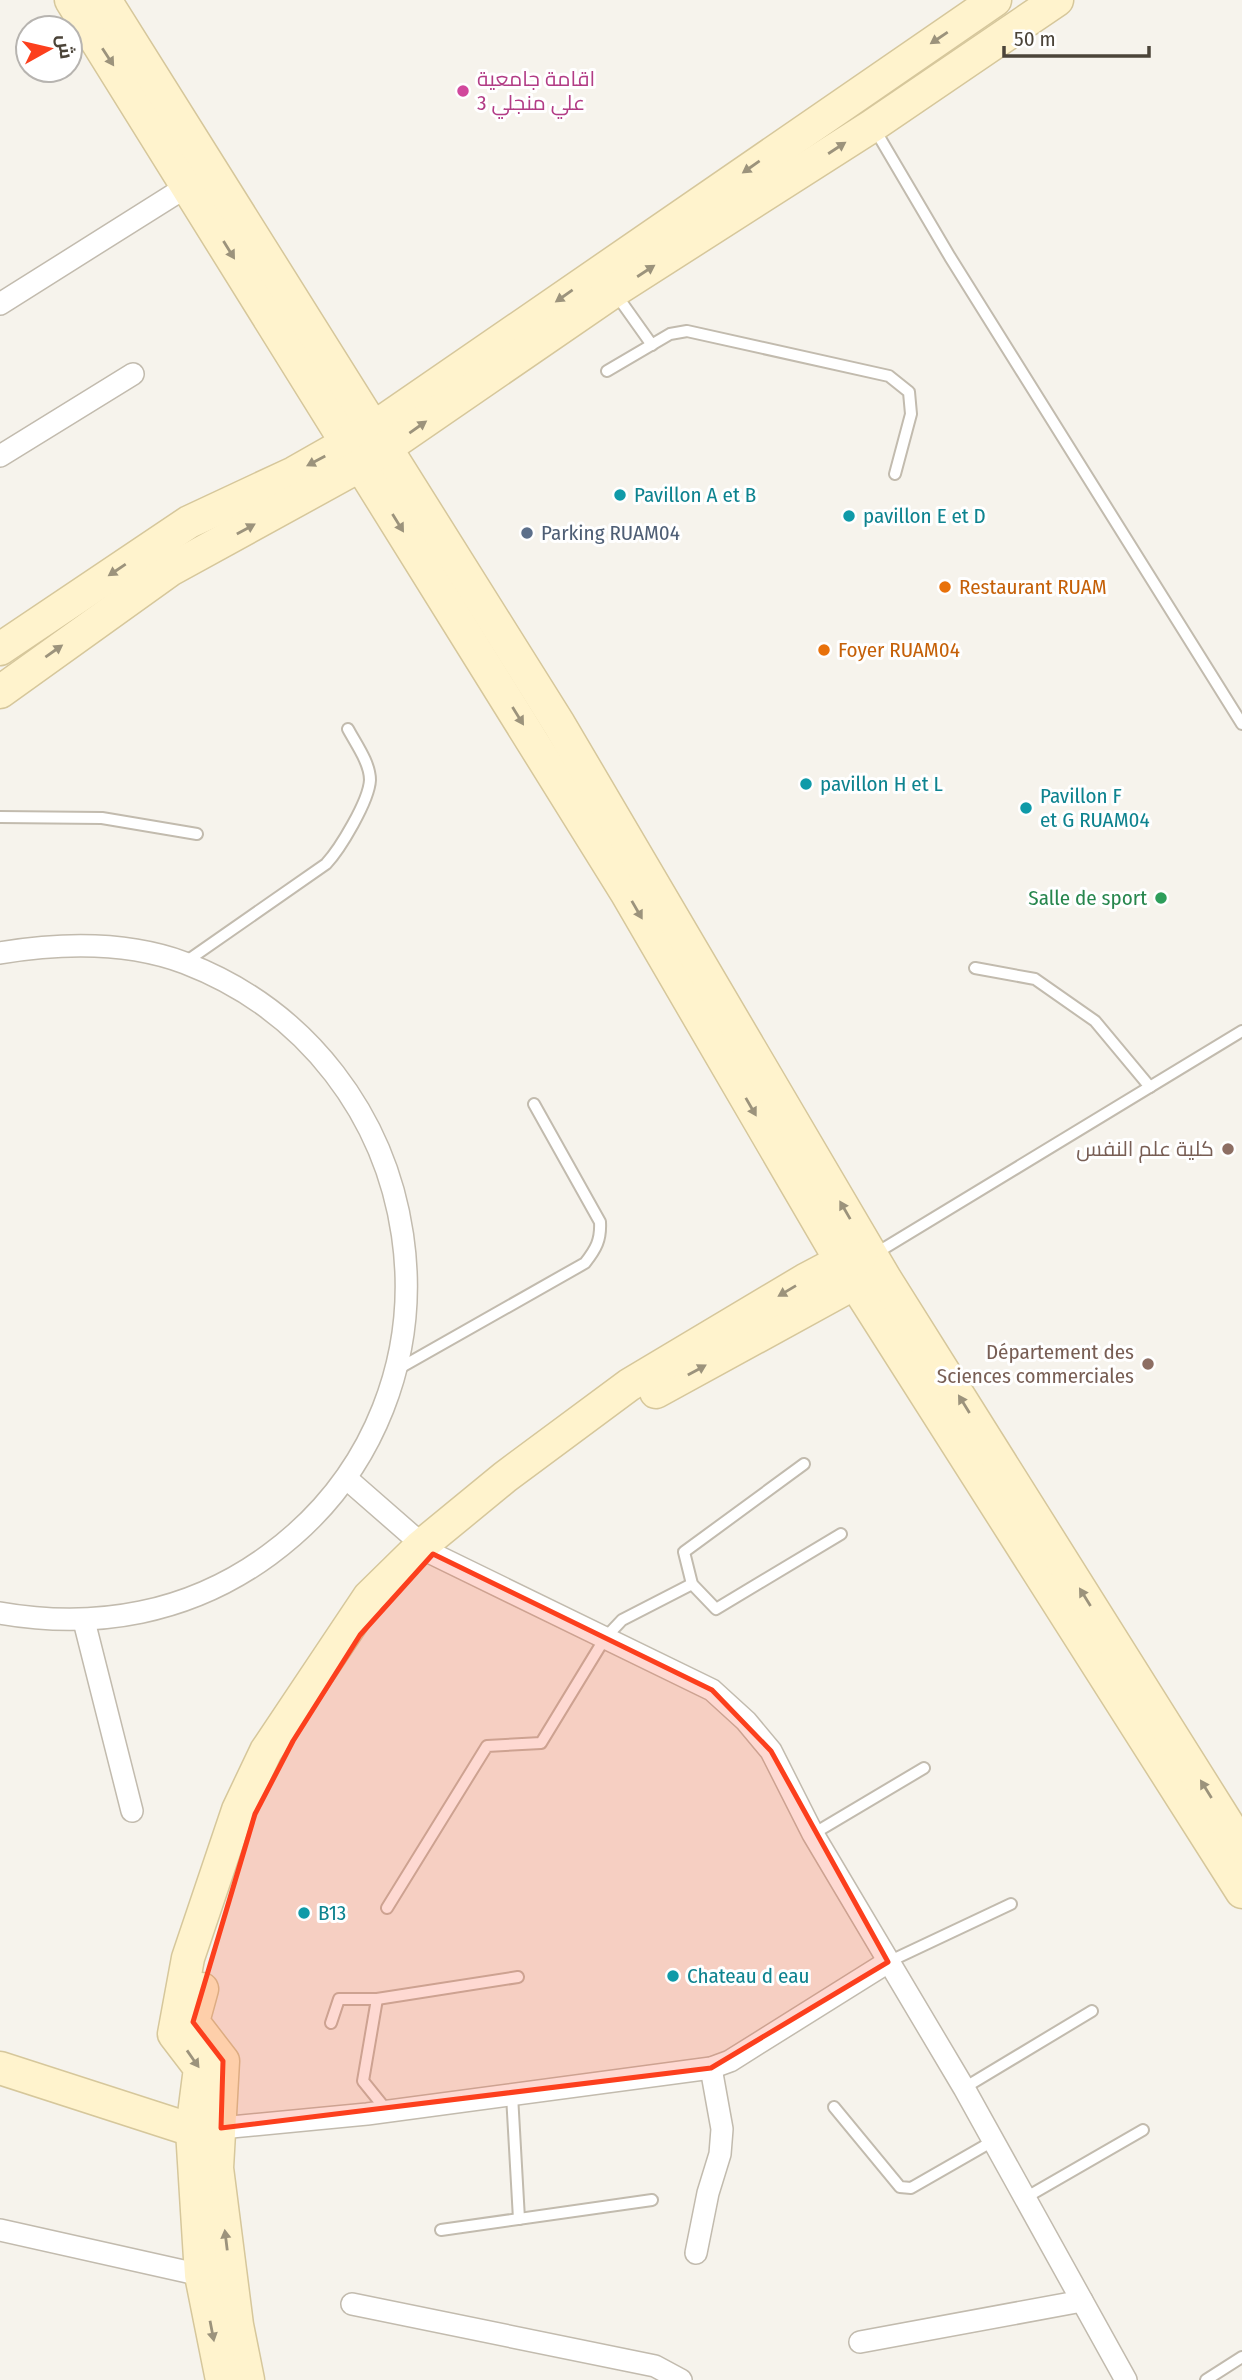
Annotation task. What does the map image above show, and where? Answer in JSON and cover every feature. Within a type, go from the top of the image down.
[{"type":"main road","points":[[71,0],[200,178],[381,438],[559,724],[872,1256],[1242,1847]]},
{"type":"main road","points":[[105,0],[200,178],[354,455],[626,892],[848,1272],[922,1383],[1242,1892]]},
{"type":"main road","points":[[0,692],[170,570],[381,438],[607,281],[995,0]]},
{"type":"main road","points":[[607,281],[872,126],[1057,0]]},
{"type":"main road","points":[[0,649],[189,523],[354,455]]},
{"type":"main road","points":[[222,2380],[201,2275],[207,2129],[223,2061],[193,2022],[232,1880],[255,1814],[293,1741],[360,1635],[427,1550],[584,1437],[872,1256]]},
{"type":"main road","points":[[3,2071],[207,2129]]},
{"type":"main road","points":[[207,2129],[217,2168],[237,2325],[248,2380]]},
{"type":"street","points":[[0,304],[200,178]]},
{"type":"street","points":[[0,456],[133,374]]},
{"type":"street","points":[[0,953],[43,946],[88,946],[133,951],[184,963],[256,1002],[292,1029],[324,1061],[351,1096],[373,1135],[390,1177],[401,1221],[407,1265],[406,1310],[398,1369],[369,1439],[346,1478],[318,1512],[286,1542],[250,1569],[212,1590],[149,1611],[83,1620],[36,1619],[0,1612]]},
{"type":"street","points":[[346,1478],[427,1550],[712,1690],[746,1721],[771,1751],[813,1834],[964,2088],[1126,2380]]},
{"type":"street","points":[[83,1620],[132,1811]]},
{"type":"street","points":[[207,2129],[388,2112],[711,2068],[730,2061],[888,1962]]},
{"type":"street","points":[[696,2253],[708,2193],[720,2154],[722,2129],[711,2068]]},
{"type":"street","points":[[0,2230],[201,2275]]},
{"type":"street","points":[[860,2342],[1082,2301]]},
{"type":"street","points":[[352,2304],[655,2365],[681,2380]]},
{"type":"lane","points":[[872,126],[950,257],[1242,724]]},
{"type":"lane","points":[[607,281],[652,345]]},
{"type":"lane","points":[[607,371],[670,334],[687,331],[889,376],[909,392],[911,414],[895,474]]},
{"type":"lane","points":[[184,963],[326,864],[337,853],[368,792],[370,780],[368,769],[348,729]]},
{"type":"lane","points":[[0,817],[102,818],[197,834]]},
{"type":"lane","points":[[975,968],[1035,979],[1095,1021],[1150,1087]]},
{"type":"lane","points":[[872,1256],[1242,1031]]},
{"type":"lane","points":[[398,1369],[584,1263],[595,1251],[601,1237],[600,1222],[534,1104]]},
{"type":"lane","points":[[804,1464],[684,1552],[692,1584],[716,1609],[841,1534]]},
{"type":"lane","points":[[387,1908],[487,1746],[541,1742],[605,1638],[622,1620],[692,1584]]},
{"type":"lane","points":[[813,1834],[924,1768]]},
{"type":"lane","points":[[888,1962],[1011,1904]]},
{"type":"lane","points":[[331,2023],[339,1999],[377,1998],[518,1977]]},
{"type":"lane","points":[[377,1998],[363,2081],[388,2112]]},
{"type":"lane","points":[[964,2088],[1092,2011]]},
{"type":"lane","points":[[512,2095],[519,2219]]},
{"type":"lane","points":[[834,2107],[900,2187],[911,2188],[993,2141]]},
{"type":"lane","points":[[1025,2198],[1143,2130]]},
{"type":"lane","points":[[441,2230],[652,2200]]},
{"type":"lane","points":[[1206,2380],[1242,2357]]},
{"type":"highlighted area","points":[[433,1554],[712,1690],[771,1751],[888,1962],[711,2068],[221,2128],[223,2061],[193,2022],[255,1814],[293,1741],[360,1635]]},
{"type":"place","name":"اقامة جامعية علي منجلي 3","points":[[463,91]]},
{"type":"place","name":"Pavillon A et B","points":[[620,495]]},
{"type":"place","name":"pavillon E et D","points":[[849,516]]},
{"type":"place","name":"Parking RUAM04","points":[[527,533]]},
{"type":"place","name":"Restaurant RUAM","points":[[945,587]]},
{"type":"place","name":"Foyer RUAM04","points":[[824,650]]},
{"type":"place","name":"pavillon H et L","points":[[806,784]]},
{"type":"place","name":"Pavillon F et G RUAM04","points":[[1026,808]]},
{"type":"place","name":"Salle de sport","points":[[1161,898]]},
{"type":"place","name":"كلية علم النفس","points":[[1228,1149]]},
{"type":"place","name":"Département des Sciences commerciales","points":[[1148,1364]]},
{"type":"place","name":"B13","points":[[304,1913]]},
{"type":"place","name":"Chateau d eau","points":[[673,1976]]}]
